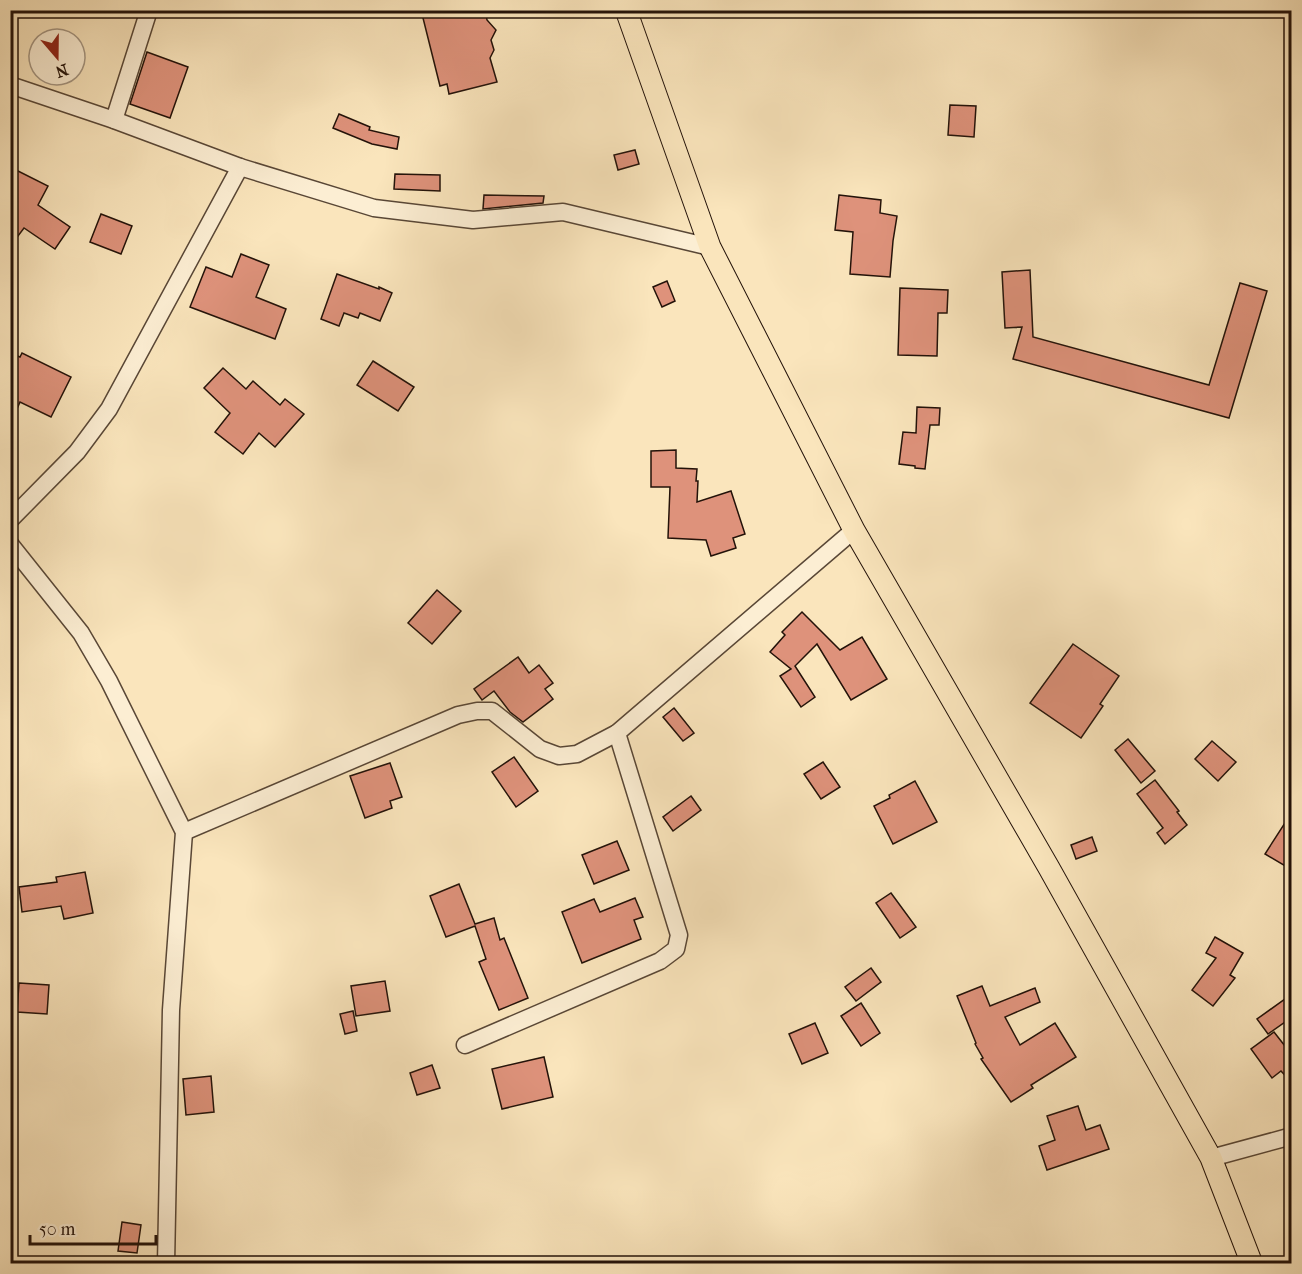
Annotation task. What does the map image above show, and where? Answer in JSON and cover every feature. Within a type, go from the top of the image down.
[{"type":"main road","points":[[626,10],[710,247],[854,530],[1043,858],[1211,1158],[1252,1263]]},
{"type":"street","points":[[114,120],[149,10]]},
{"type":"street","points":[[10,85],[114,120],[240,168],[374,208],[473,220],[563,212],[710,247]]},
{"type":"street","points":[[10,520],[77,452],[109,409],[240,168]]},
{"type":"street","points":[[184,832],[458,715],[477,711],[492,711],[540,749],[559,756],[577,754],[617,733],[854,530]]},
{"type":"street","points":[[10,544],[81,633],[109,681],[184,832],[171,1010],[166,1263]]},
{"type":"street","points":[[465,1045],[660,961],[676,949],[679,935],[617,733]]},
{"type":"street","points":[[1211,1158],[1292,1136]]},
{"type":"building","points":[[421,10],[485,10],[487,20],[496,30],[491,40],[494,50],[490,58],[497,82],[449,94],[447,84],[440,86]]},
{"type":"building","points":[[147,52],[188,67],[170,118],[130,104]]},
{"type":"building","points":[[950,105],[976,106],[974,137],[948,135]]},
{"type":"building","points":[[339,114],[370,127],[369,130],[399,137],[397,149],[372,144],[333,128]]},
{"type":"building","points":[[635,150],[639,164],[618,170],[614,155]]},
{"type":"building","points":[[16,170],[48,186],[38,205],[70,227],[55,249],[24,228],[18,236],[10,230],[10,180]]},
{"type":"building","points":[[395,174],[440,175],[440,191],[394,189]]},
{"type":"building","points":[[484,195],[544,196],[543,203],[483,209]]},
{"type":"building","points":[[839,195],[881,200],[880,213],[897,216],[890,277],[850,274],[853,232],[835,230]]},
{"type":"building","points":[[101,214],[132,226],[121,254],[90,242]]},
{"type":"building","points":[[241,254],[269,265],[256,297],[286,309],[275,339],[190,307],[206,267],[232,277]]},
{"type":"building","points":[[1030,270],[1033,337],[1209,385],[1240,283],[1267,291],[1229,418],[1013,359],[1022,327],[1005,328],[1002,272]]},
{"type":"building","points":[[337,274],[392,293],[380,321],[360,313],[358,318],[344,313],[339,326],[321,319]]},
{"type":"building","points":[[667,281],[675,301],[662,307],[653,287]]},
{"type":"building","points":[[900,288],[948,290],[947,313],[938,313],[937,356],[898,355]]},
{"type":"building","points":[[10,353],[20,357],[22,353],[71,377],[51,417],[20,402],[10,425]]},
{"type":"building","points":[[373,361],[414,387],[398,411],[357,385]]},
{"type":"building","points":[[223,368],[246,389],[253,381],[280,405],[285,399],[304,414],[275,447],[259,433],[243,454],[215,432],[230,413],[204,388]]},
{"type":"building","points":[[917,407],[940,408],[939,425],[930,425],[925,469],[899,464],[903,432],[916,433]]},
{"type":"building","points":[[676,450],[676,468],[697,469],[697,502],[731,491],[745,534],[733,538],[736,548],[711,556],[706,540],[668,538],[670,487],[651,487],[651,451]]},
{"type":"building","points":[[437,590],[461,611],[432,644],[408,623]]},
{"type":"building","points":[[802,612],[840,650],[862,637],[887,679],[851,700],[817,644],[795,666],[815,697],[801,707],[780,676],[791,669],[770,652],[785,635],[782,632]]},
{"type":"building","points":[[1073,644],[1119,676],[1100,704],[1103,706],[1081,738],[1030,703]]},
{"type":"building","points":[[518,657],[529,673],[539,665],[553,683],[545,689],[553,699],[523,722],[510,712],[494,691],[482,700],[474,689]]},
{"type":"building","points":[[674,708],[694,733],[683,741],[663,717]]},
{"type":"building","points":[[1128,739],[1155,771],[1141,783],[1115,750]]},
{"type":"building","points":[[1212,741],[1236,762],[1218,781],[1195,759]]},
{"type":"building","points":[[514,757],[538,791],[516,807],[492,772]]},
{"type":"building","points":[[823,762],[840,787],[821,799],[804,774]]},
{"type":"building","points":[[390,763],[402,797],[390,801],[392,808],[365,818],[350,776]]},
{"type":"building","points":[[1155,780],[1187,825],[1165,844],[1157,833],[1163,828],[1137,794]]},
{"type":"building","points":[[915,781],[937,822],[893,844],[874,806]]},
{"type":"building","points":[[691,796],[701,810],[673,831],[663,817]]},
{"type":"building","points":[[1292,812],[1292,870],[1265,854]]},
{"type":"building","points":[[1092,837],[1097,851],[1076,859],[1071,845]]},
{"type":"building","points":[[617,841],[629,870],[594,884],[582,855]]},
{"type":"building","points":[[85,872],[93,913],[64,919],[61,906],[22,912],[19,887],[57,882],[56,877]]},
{"type":"building","points":[[459,884],[475,924],[494,918],[500,940],[504,938],[528,998],[499,1010],[479,962],[486,959],[475,926],[446,937],[430,896]]},
{"type":"building","points":[[891,893],[916,927],[900,938],[876,903]]},
{"type":"building","points":[[635,898],[643,917],[634,920],[641,939],[582,963],[562,912],[594,899],[600,912]]},
{"type":"building","points":[[1215,937],[1243,953],[1230,975],[1235,978],[1213,1006],[1192,990],[1216,958],[1206,953]]},
{"type":"building","points":[[871,968],[881,982],[856,1001],[845,987]]},
{"type":"building","points":[[385,981],[390,1011],[356,1016],[351,986]]},
{"type":"building","points":[[19,983],[49,985],[47,1014],[17,1012]]},
{"type":"building","points":[[982,986],[990,1006],[1035,988],[1040,1002],[1005,1017],[1020,1045],[1055,1023],[1076,1057],[1031,1085],[1033,1088],[1011,1102],[981,1059],[983,1058],[975,1044],[957,996]]},
{"type":"building","points":[[1292,994],[1292,1017],[1268,1034],[1257,1019]]},
{"type":"building","points":[[861,1003],[880,1033],[861,1046],[841,1016]]},
{"type":"building","points":[[353,1011],[357,1031],[345,1034],[340,1014]]},
{"type":"building","points":[[815,1023],[828,1053],[802,1064],[789,1034]]},
{"type":"building","points":[[1274,1032],[1292,1055],[1292,1083],[1281,1071],[1272,1078],[1251,1049]]},
{"type":"building","points":[[544,1057],[553,1097],[502,1109],[492,1069]]},
{"type":"building","points":[[432,1065],[440,1088],[417,1095],[410,1073]]},
{"type":"building","points":[[211,1076],[214,1112],[186,1115],[183,1079]]},
{"type":"building","points":[[1078,1106],[1086,1130],[1100,1125],[1109,1149],[1047,1170],[1039,1146],[1055,1140],[1047,1116]]},
{"type":"building","points":[[122,1222],[141,1225],[137,1253],[118,1251]]}]
